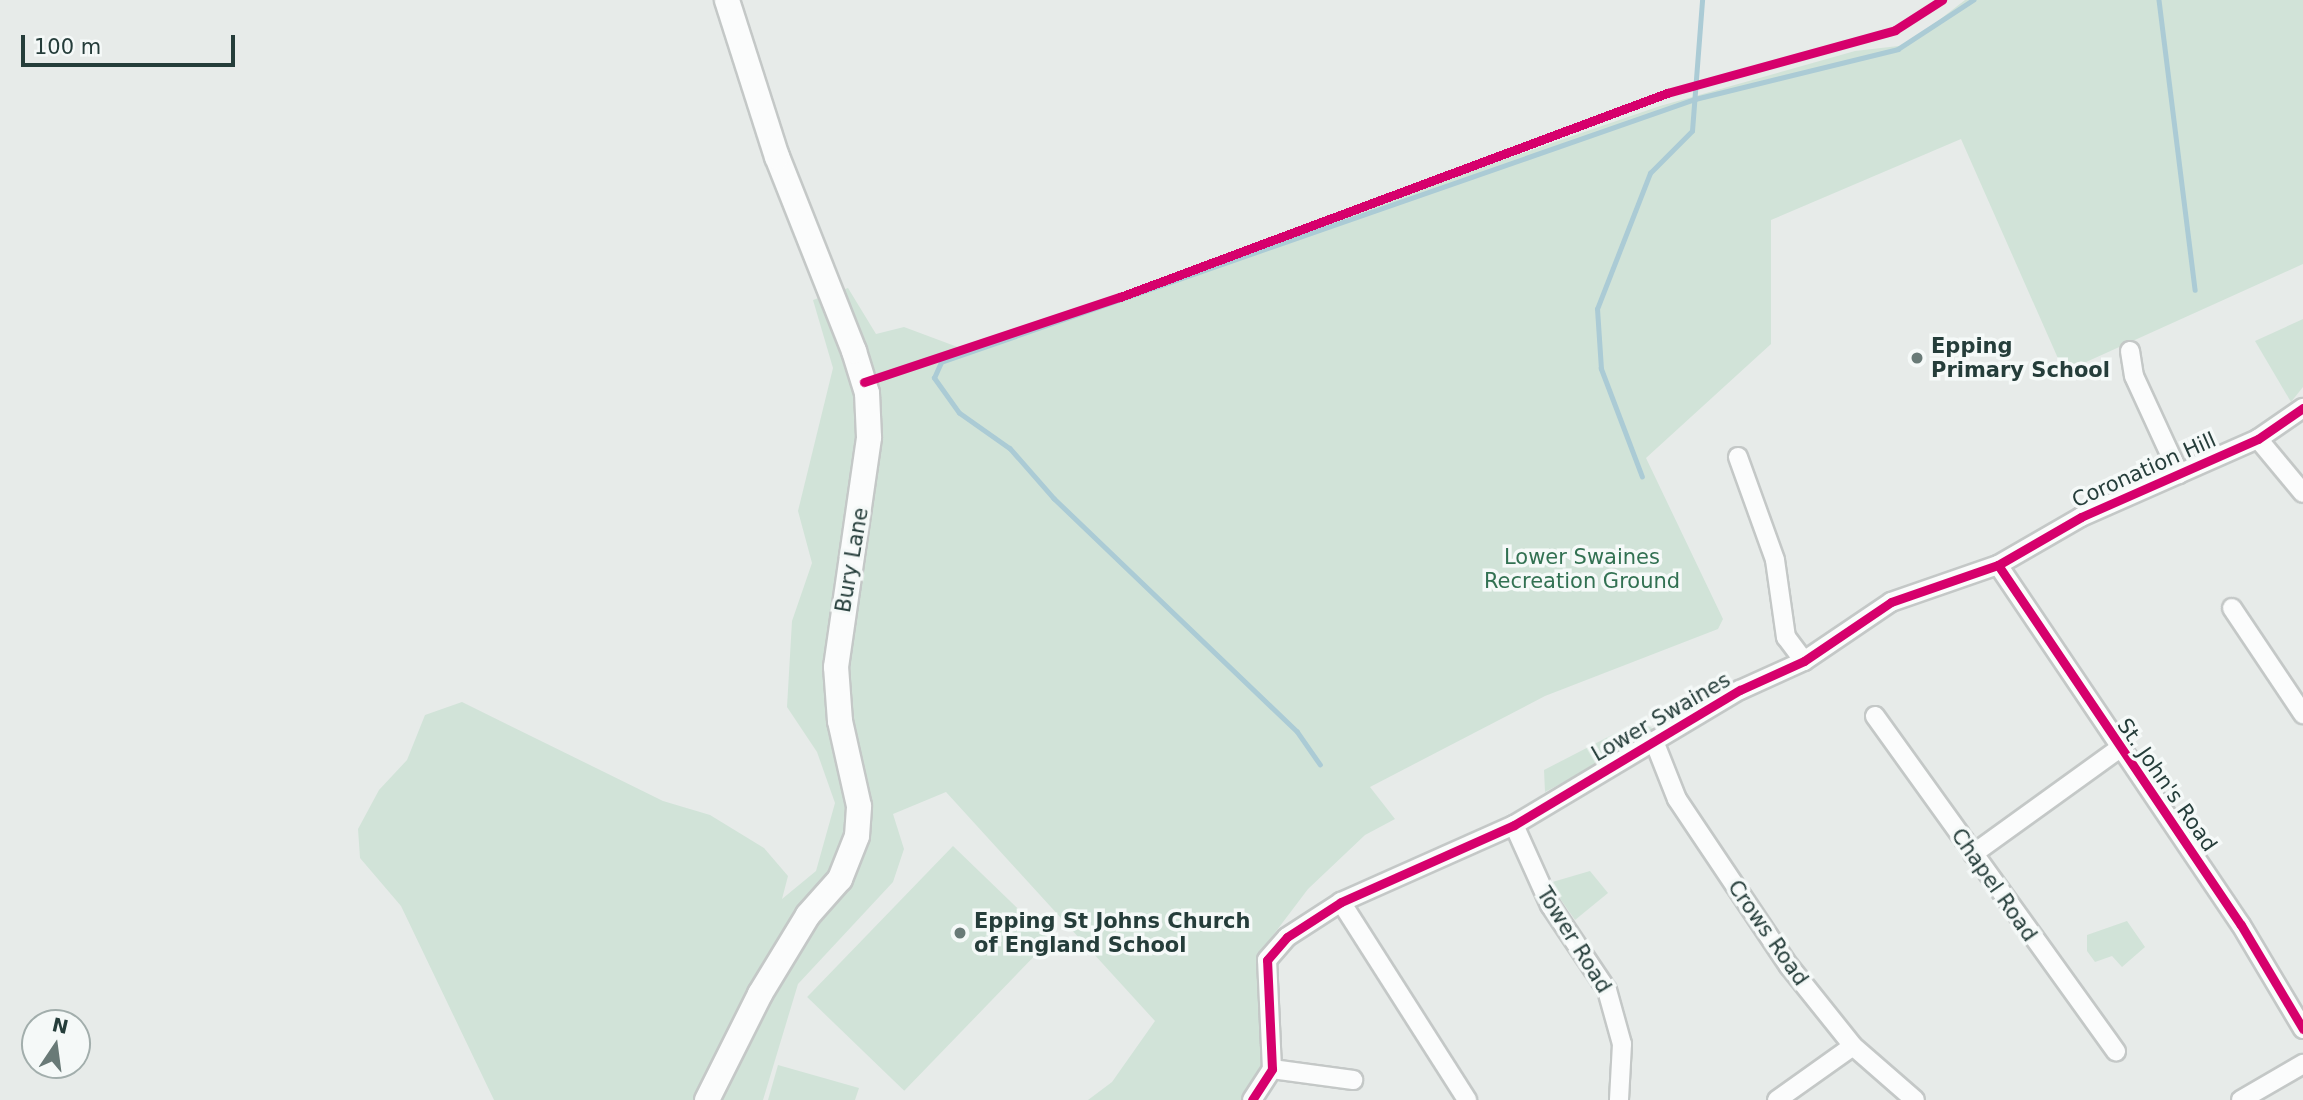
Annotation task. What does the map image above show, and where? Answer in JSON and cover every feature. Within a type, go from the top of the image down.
[{"type":"main road","name":"Bury Lane","points":[[707,1100],[760,994],[808,915],[839,879],[857,836],[859,806],[840,722],[836,667],[869,437],[867,393],[854,351],[777,157],[727,0]]},
{"type":"street","name":"Coronation Hill","points":[[2130,351],[2134,376],[2179,474]]},
{"type":"street","name":"Coronation Hill","points":[[1998,565],[2070,522],[2258,439],[2303,408]]},
{"type":"street","points":[[2258,439],[2303,493]]},
{"type":"street","points":[[1738,457],[1775,560],[1786,637],[1804,661]]},
{"type":"street","name":"Lower Swaines","points":[[1272,1069],[1267,960],[1273,947],[1341,902],[1514,825],[1654,741],[1804,661],[1891,602],[1998,565]]},
{"type":"street","name":"St. John's Road","points":[[1998,565],[2241,925],[2303,1029]]},
{"type":"street","points":[[2231,608],[2303,714]]},
{"type":"street","name":"Chapel Road","points":[[1875,716],[2116,1052]]},
{"type":"street","name":"Crows Road","points":[[1654,741],[1677,799],[1789,966],[1853,1046],[1916,1100]]},
{"type":"street","points":[[1973,854],[2120,748]]},
{"type":"street","name":"Tower Road","points":[[1514,825],[1550,905],[1607,990],[1622,1044],[1619,1100]]},
{"type":"street","points":[[1341,902],[1467,1100]]},
{"type":"street","points":[[1777,1100],[1853,1046]]},
{"type":"street","points":[[2241,1100],[2303,1064]]},
{"type":"street","points":[[1252,1100],[1272,1069],[1353,1080]]},
{"type":"green space","name":"Lower Swaines Recreation Ground","points":[[1965,0],[2303,0],[2303,264],[2064,372],[1961,139],[1771,220],[1771,344],[1646,458],[1723,619],[1718,629],[1545,696],[1370,787],[1395,819],[1365,835],[1308,889],[1261,951],[1267,1069],[1246,1100],[1088,1100],[1112,1082],[1155,1021],[946,792],[893,814],[904,849],[893,882],[798,984],[763,1100],[494,1100],[401,906],[360,858],[358,829],[379,790],[407,760],[425,715],[462,702],[663,801],[710,815],[764,848],[788,876],[782,899],[816,871],[835,803],[817,752],[787,707],[792,621],[812,563],[798,511],[833,368],[813,300],[848,288],[876,334],[904,327],[971,352],[1372,205],[1660,106],[1855,51],[1907,45]]},
{"type":"green space","points":[[2303,319],[2303,387],[2291,402],[2255,341]]},
{"type":"green space","points":[[1637,722],[1660,731],[1545,792],[1544,770]]},
{"type":"green space","points":[[953,846],[1050,940],[904,1091],[807,997]]},
{"type":"green space","points":[[1590,871],[1608,893],[1575,920],[1549,883]]},
{"type":"green space","points":[[2127,921],[2145,947],[2122,967],[2112,956],[2095,962],[2087,951],[2087,935]]},
{"type":"green space","points":[[778,1065],[859,1088],[855,1100],[768,1100]]},
{"type":"waterway","points":[[1642,477],[1601,369],[1597,309],[1650,173],[1692,131],[1702,0]]},
{"type":"waterway","points":[[1320,765],[1297,732],[1054,499],[1010,449],[959,413],[934,378],[941,362],[1695,99],[1898,49],[1973,0]]},
{"type":"waterway","points":[[2159,0],[2195,290]]},
{"type":"cycle path","points":[[864,382],[1120,297],[1667,93],[1895,30],[1942,0]]},
{"type":"cycle path","points":[[1252,1100],[1272,1069],[1267,960],[1287,937],[1341,902],[1514,825],[1740,690],[1804,661],[1891,602],[1998,565],[2081,517],[2258,439],[2303,408]]},
{"type":"cycle path","points":[[1998,565],[2241,925],[2303,1029]]},
{"type":"place","name":"Epping Primary School","points":[[1917,358]]},
{"type":"place","name":"Epping St Johns Church of England School","points":[[960,933]]}]
